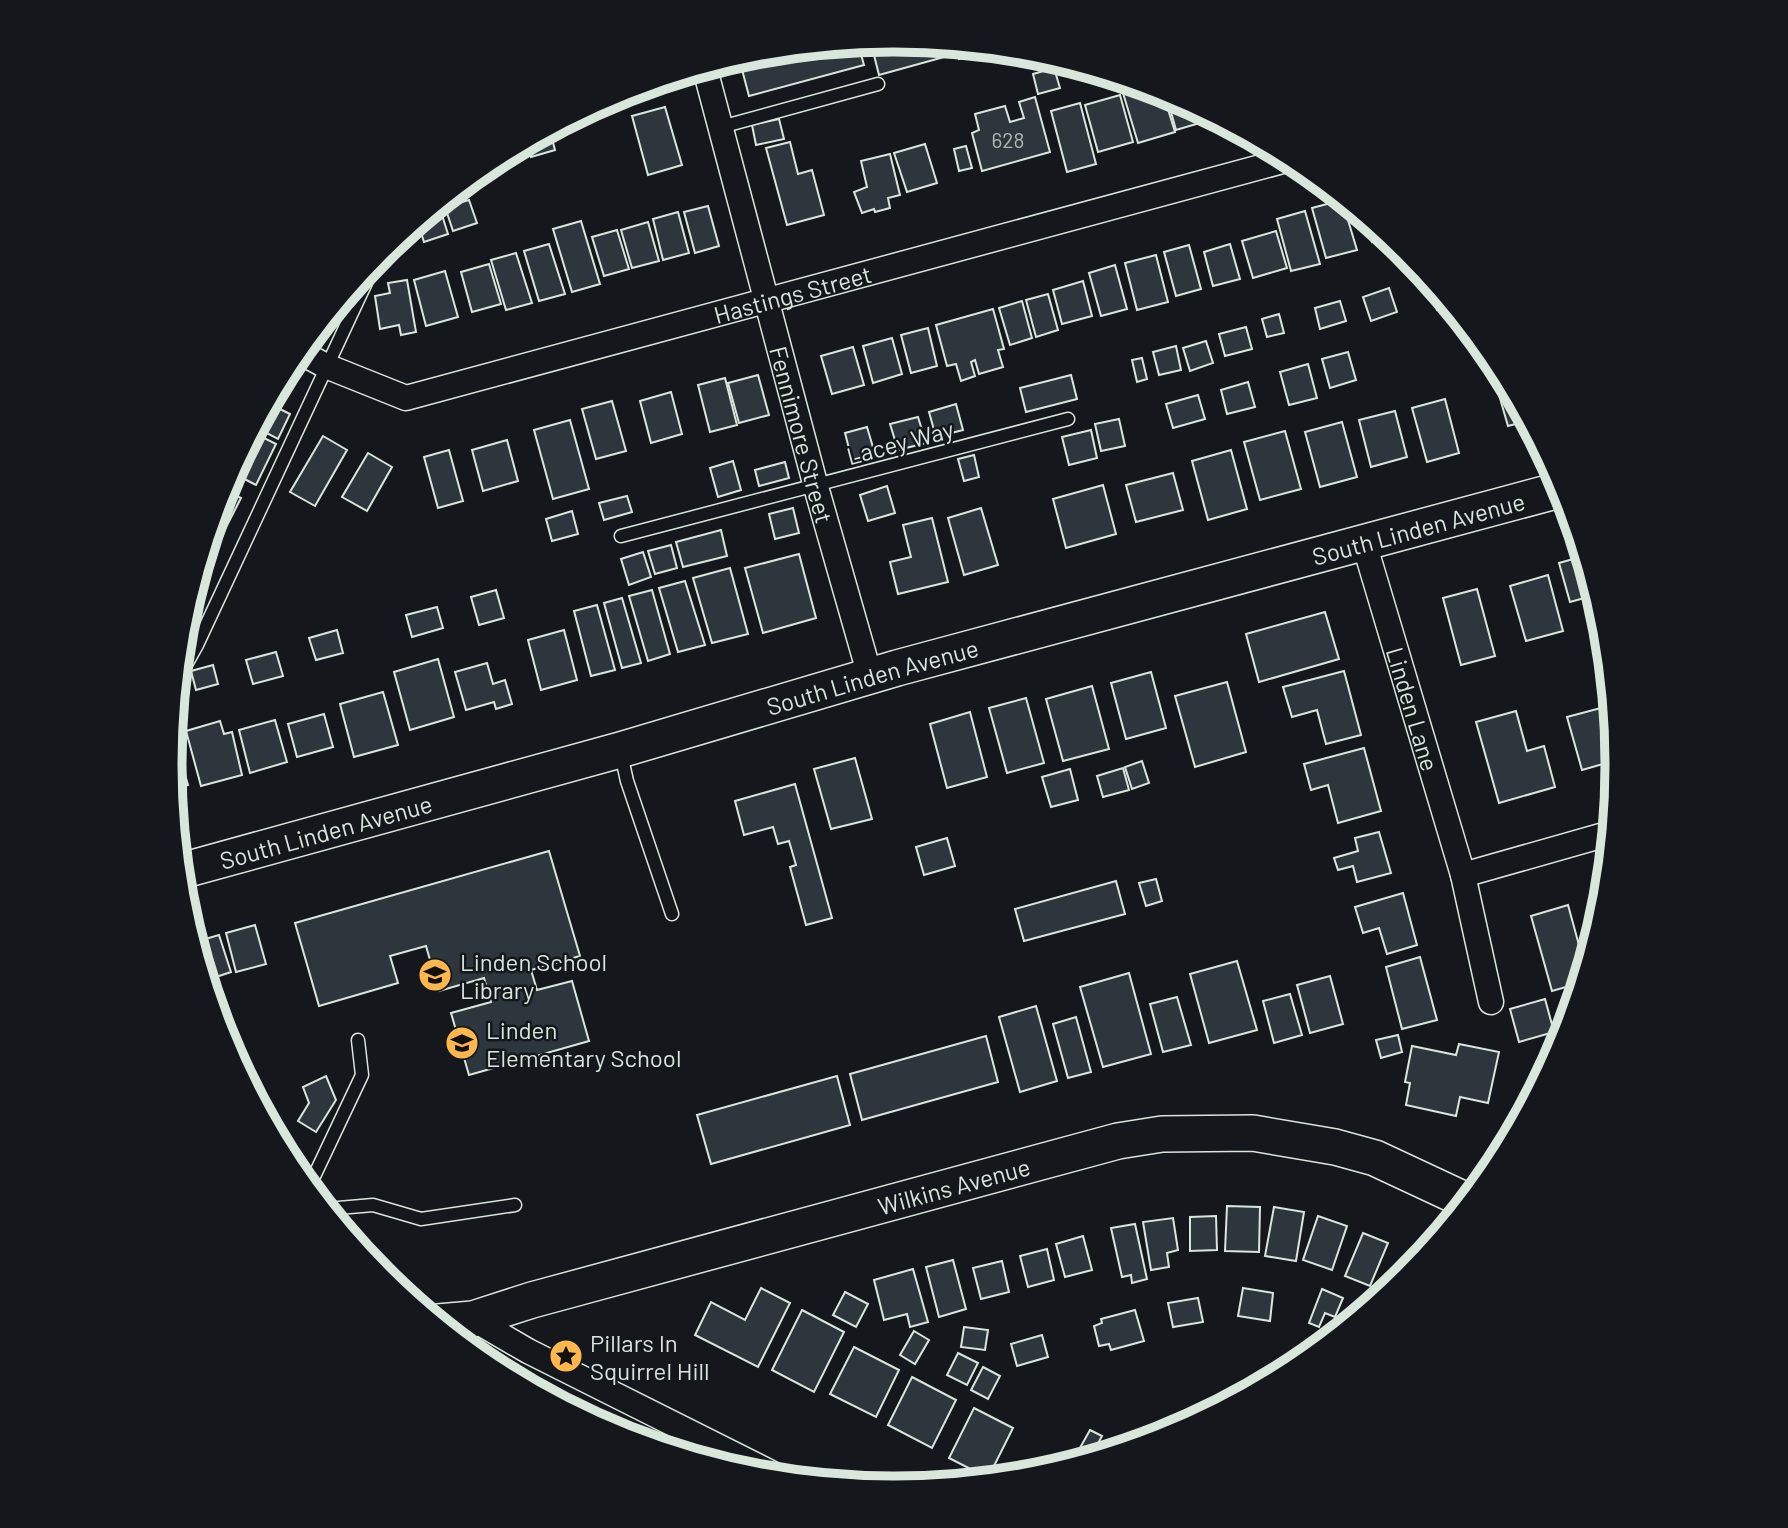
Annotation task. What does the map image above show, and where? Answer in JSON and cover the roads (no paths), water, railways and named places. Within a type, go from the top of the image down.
[{"type":"street","name":"Fennimore Street","points":[[707,78],[816,487],[870,676]]},
{"type":"street","name":"Hastings Street","points":[[310,358],[406,398],[1275,163]]},
{"type":"street","name":"South Linden Avenue","points":[[191,869],[620,750],[870,676],[1551,492]]},
{"type":"street","name":"Linden Lane","points":[[1364,543],[1463,876],[1491,1002]]},
{"type":"street","points":[[1463,876],[1601,836]]},
{"type":"street","name":"Wilkins Avenue","points":[[452,1321],[473,1320],[532,1300],[1118,1141],[1162,1134],[1253,1133],[1335,1147],[1376,1158],[1458,1197]]},
{"type":"street","points":[[473,1320],[528,1351],[744,1459]]},
{"type":"lane","points":[[721,127],[878,84]]},
{"type":"lane","points":[[191,655],[361,293]]},
{"type":"lane","name":"Lacey Way","points":[[621,536],[1068,419]]},
{"type":"lane","points":[[620,750],[627,782],[672,914]]},
{"type":"lane","points":[[314,1176],[362,1074],[358,1040]]},
{"type":"lane","points":[[339,1208],[373,1205],[421,1219],[515,1205]]},
{"type":"place","name":"Linden School Library","points":[[435,975]]},
{"type":"place","name":"Linden Elementary School","points":[[462,1043]]},
{"type":"place","name":"Pillars In Squirrel Hill","points":[[566,1356]]}]
